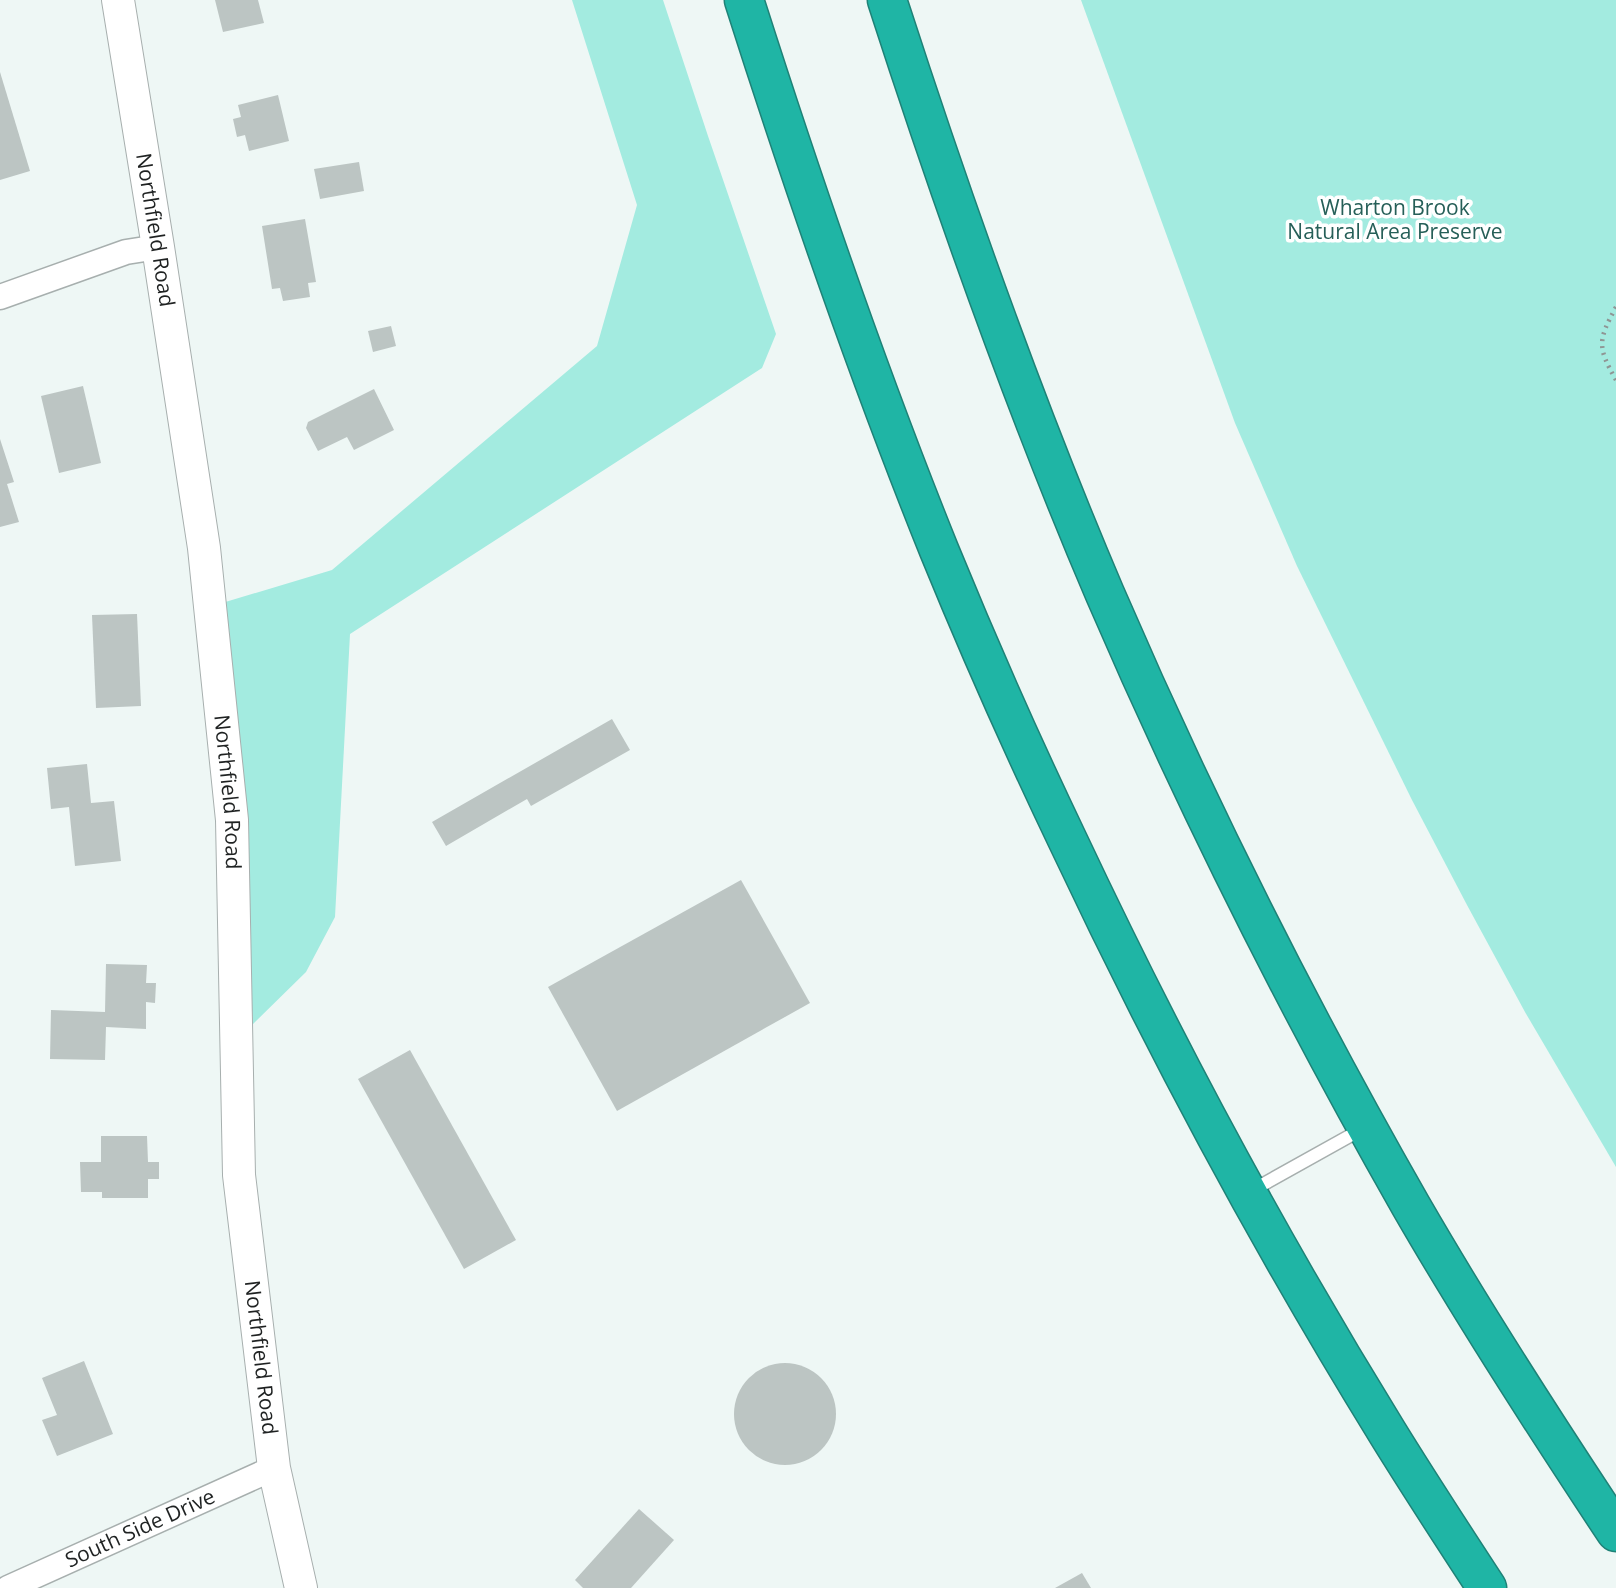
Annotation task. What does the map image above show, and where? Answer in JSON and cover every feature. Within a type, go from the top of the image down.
[{"type":"highway","points":[[744,0],[841,294],[891,428],[967,617],[1030,761],[1105,920],[1247,1193],[1386,1430],[1487,1588]]},
{"type":"highway","points":[[887,0],[935,148],[999,327],[1105,593],[1174,746],[1243,890],[1367,1126],[1484,1327],[1616,1532]]},
{"type":"street","name":"Northfield Road","points":[[118,0],[204,548],[232,820],[239,1175],[274,1468],[300,1588]]},
{"type":"street","points":[[0,297],[126,253],[158,247]]},
{"type":"street","name":"South Side Drive","points":[[8,1588],[274,1468]]},
{"type":"lane","points":[[1247,1193],[1367,1126]]},
{"type":"path","points":[[1616,307],[1601,339],[1604,359],[1616,380]]},
{"type":"green space","points":[[572,0],[663,0],[776,334],[762,368],[350,634],[335,917],[306,972],[253,1024],[222,603],[332,570],[597,346],[637,205]]},
{"type":"green space","name":"Wharton Brook Natural Area Preserve","points":[[1081,0],[1616,0],[1616,1167],[1525,1012],[1467,905],[1297,566],[1235,423]]},
{"type":"building","points":[[215,0],[258,0],[264,23],[223,32]]},
{"type":"building","points":[[0,72],[30,171],[0,180]]},
{"type":"building","points":[[278,95],[289,141],[249,151],[245,135],[237,137],[233,119],[241,117],[238,105]]},
{"type":"building","points":[[359,162],[364,191],[320,199],[314,169]]},
{"type":"building","points":[[305,219],[316,282],[308,283],[310,297],[283,301],[280,288],[272,289],[262,226]]},
{"type":"building","points":[[391,326],[396,346],[373,352],[368,331]]},
{"type":"building","points":[[83,386],[101,463],[59,473],[41,396]]},
{"type":"building","points":[[374,389],[394,430],[354,450],[347,437],[318,451],[306,428],[308,422]]},
{"type":"building","points":[[0,439],[14,482],[7,484],[19,522],[0,527]]},
{"type":"building","points":[[137,614],[141,706],[96,708],[92,615]]},
{"type":"building","points":[[612,719],[630,750],[531,806],[527,799],[446,846],[432,822]]},
{"type":"building","points":[[87,764],[91,803],[114,801],[121,861],[75,866],[69,807],[51,809],[47,768]]},
{"type":"building","points":[[741,880],[810,1003],[617,1111],[548,987]]},
{"type":"building","points":[[106,964],[147,965],[146,983],[156,983],[155,1003],[146,1002],[146,1029],[106,1027],[105,1060],[50,1059],[51,1010],[105,1012]]},
{"type":"building","points":[[410,1050],[516,1240],[464,1269],[358,1079]]},
{"type":"building","points":[[101,1136],[147,1136],[148,1162],[159,1162],[159,1179],[148,1179],[148,1198],[102,1198],[102,1192],[81,1192],[80,1162],[101,1162]]},
{"type":"building","points":[[84,1361],[113,1434],[57,1456],[42,1420],[57,1415],[42,1378]]},
{"type":"building","points":[[785,1363],[805,1367],[821,1378],[832,1394],[836,1414],[832,1434],[821,1450],[805,1461],[785,1465],[765,1461],[749,1450],[738,1434],[734,1414],[738,1394],[749,1378],[765,1367]]},
{"type":"building","points":[[639,1509],[674,1540],[631,1588],[583,1588],[575,1580]]},
{"type":"building","points":[[1082,1573],[1091,1588],[1055,1588]]}]
